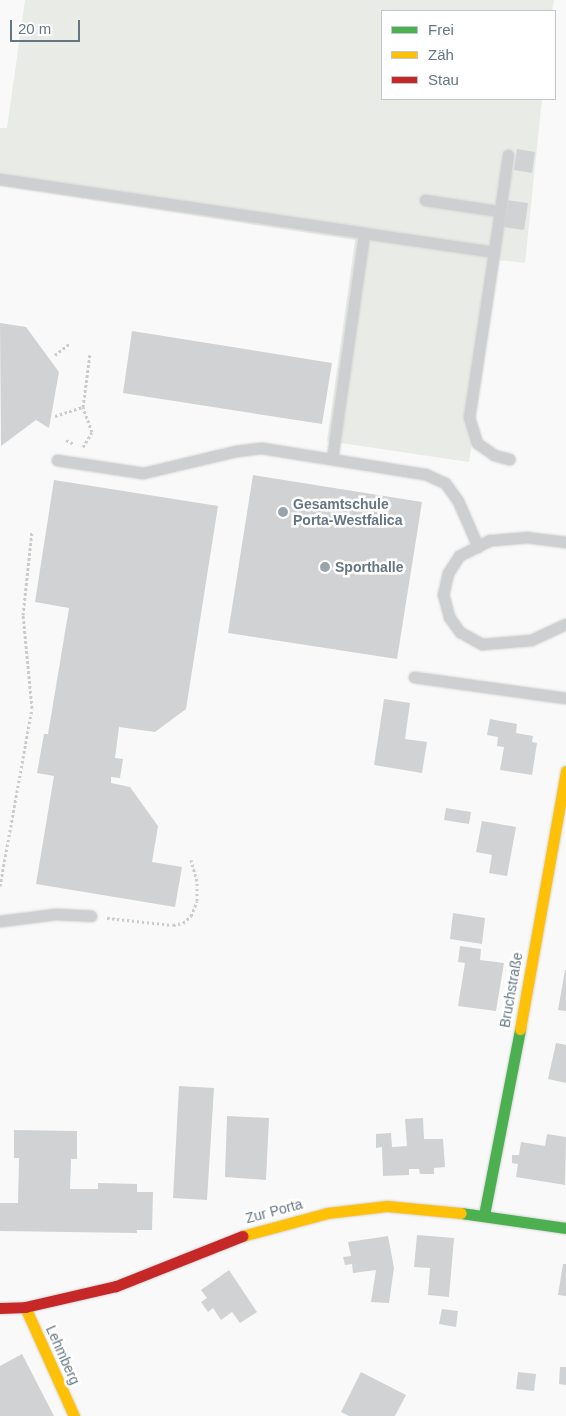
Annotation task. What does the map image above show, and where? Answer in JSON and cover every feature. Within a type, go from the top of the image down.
[{"type":"main road","name":"Bruchstraße","points":[[484,1215],[500,1145],[566,771]]},
{"type":"main road","name":"Zur Porta","points":[[0,1308],[25,1307],[116,1286],[244,1235],[327,1213],[387,1206],[484,1215],[566,1228]]},
{"type":"main road","name":"Lehmberg","points":[[25,1307],[74,1416]]},
{"type":"lane","points":[[508,155],[469,417],[477,444],[494,455],[510,459]]},
{"type":"lane","points":[[0,179],[494,252]]},
{"type":"lane","points":[[425,200],[499,211]]},
{"type":"lane","points":[[332,459],[364,233]]},
{"type":"lane","points":[[57,460],[143,473],[236,450],[262,448],[425,474],[445,483],[458,500],[478,547]]},
{"type":"lane","points":[[566,542],[511,538],[490,540],[459,556],[448,573],[443,594],[449,617],[460,632],[482,644],[531,640],[566,624]]},
{"type":"lane","points":[[414,677],[566,698]]},
{"type":"lane","points":[[0,921],[56,914],[91,916]]},
{"type":"path","points":[[54,355],[69,344]]},
{"type":"path","points":[[66,440],[82,448],[92,432],[83,407],[90,354]]},
{"type":"path","points":[[55,416],[83,407]]},
{"type":"path","points":[[0,886],[32,708],[23,615],[32,531]]},
{"type":"path","points":[[91,916],[173,925],[183,923],[191,916],[196,901],[197,881],[191,860]]},
{"type":"shaded area","points":[[25,0],[554,0],[552,10],[381,10],[381,100],[542,100],[525,263],[499,260],[469,462],[327,441],[355,240],[0,186],[0,128],[7,128]]},
{"type":"building","points":[[517,149],[535,152],[532,173],[514,170]]},
{"type":"building","points":[[507,200],[528,203],[524,230],[503,227]]},
{"type":"building","points":[[0,323],[26,327],[59,372],[49,428],[36,420],[1,446]]},
{"type":"building","points":[[132,331],[332,363],[322,424],[123,393]]},
{"type":"building","name":"Sporthalle","points":[[253,475],[422,502],[397,659],[228,633]]},
{"type":"building","points":[[54,480],[218,506],[186,709],[155,732],[119,727],[115,758],[123,759],[120,778],[111,777],[111,783],[130,787],[158,826],[152,862],[182,867],[175,907],[36,884],[54,776],[37,773],[44,734],[48,734],[69,608],[35,602]]},
{"type":"building","points":[[384,699],[410,703],[405,739],[427,742],[422,773],[374,765]]},
{"type":"building","points":[[490,719],[517,724],[516,733],[533,736],[532,742],[537,743],[532,775],[500,770],[504,747],[497,746],[498,737],[487,735]]},
{"type":"building","points":[[446,808],[471,812],[469,824],[444,820]]},
{"type":"building","points":[[482,821],[516,827],[507,876],[489,873],[492,855],[476,852]]},
{"type":"building","points":[[453,913],[485,918],[482,944],[450,939]]},
{"type":"building","points":[[460,946],[481,949],[480,960],[504,963],[496,1011],[458,1006],[465,963],[458,962]]},
{"type":"building","points":[[566,970],[566,1011],[558,1010]]},
{"type":"building","points":[[556,1043],[566,1045],[566,1083],[548,1079]]},
{"type":"building","points":[[179,1086],[214,1088],[207,1200],[173,1198]]},
{"type":"building","points":[[227,1116],[269,1118],[266,1180],[225,1177]]},
{"type":"building","points":[[423,1118],[424,1139],[443,1139],[445,1167],[434,1168],[434,1174],[420,1174],[419,1169],[409,1169],[409,1175],[383,1176],[382,1147],[376,1148],[376,1134],[391,1133],[392,1147],[407,1146],[405,1119]]},
{"type":"building","points":[[14,1130],[77,1131],[77,1159],[71,1159],[70,1189],[98,1189],[98,1183],[137,1184],[137,1192],[153,1192],[152,1230],[137,1230],[137,1233],[0,1231],[0,1203],[18,1203],[19,1158],[14,1158]]},
{"type":"building","points":[[547,1134],[566,1137],[565,1185],[516,1177],[518,1164],[512,1163],[512,1155],[519,1155],[521,1142],[545,1146]]},
{"type":"building","points":[[417,1235],[454,1238],[449,1297],[428,1295],[430,1268],[414,1267]]},
{"type":"building","points":[[388,1236],[394,1268],[389,1303],[371,1302],[376,1270],[353,1273],[352,1264],[345,1265],[343,1257],[351,1256],[348,1242]]},
{"type":"building","points":[[563,1264],[566,1264],[566,1296],[558,1295]]},
{"type":"building","points":[[229,1270],[257,1312],[240,1323],[232,1312],[221,1320],[213,1308],[208,1312],[201,1302],[207,1298],[201,1290]]},
{"type":"building","points":[[442,1309],[458,1311],[456,1327],[439,1324]]},
{"type":"building","points":[[22,1354],[54,1416],[0,1416],[0,1366]]},
{"type":"building","points":[[560,1367],[566,1367],[566,1385],[559,1384]]},
{"type":"building","points":[[361,1372],[406,1395],[395,1416],[349,1416],[341,1412]]},
{"type":"building","points":[[518,1372],[536,1374],[534,1391],[516,1389]]},
{"type":"traffic: fast","points":[[484,1215],[520,1029]]},
{"type":"traffic: fast","points":[[461,1213],[566,1228]]},
{"type":"traffic: slow","points":[[520,1029],[566,771]]},
{"type":"traffic: slow","points":[[242,1236],[327,1213],[387,1206],[461,1213]]},
{"type":"traffic: slow","points":[[25,1307],[74,1416]]},
{"type":"traffic: jam","points":[[0,1308],[25,1307],[116,1286],[242,1236]]},
{"type":"place","name":"Gesamtschule Porta-Westfalica","points":[[283,512]]},
{"type":"place","name":"Sporthalle","points":[[325,567]]}]
